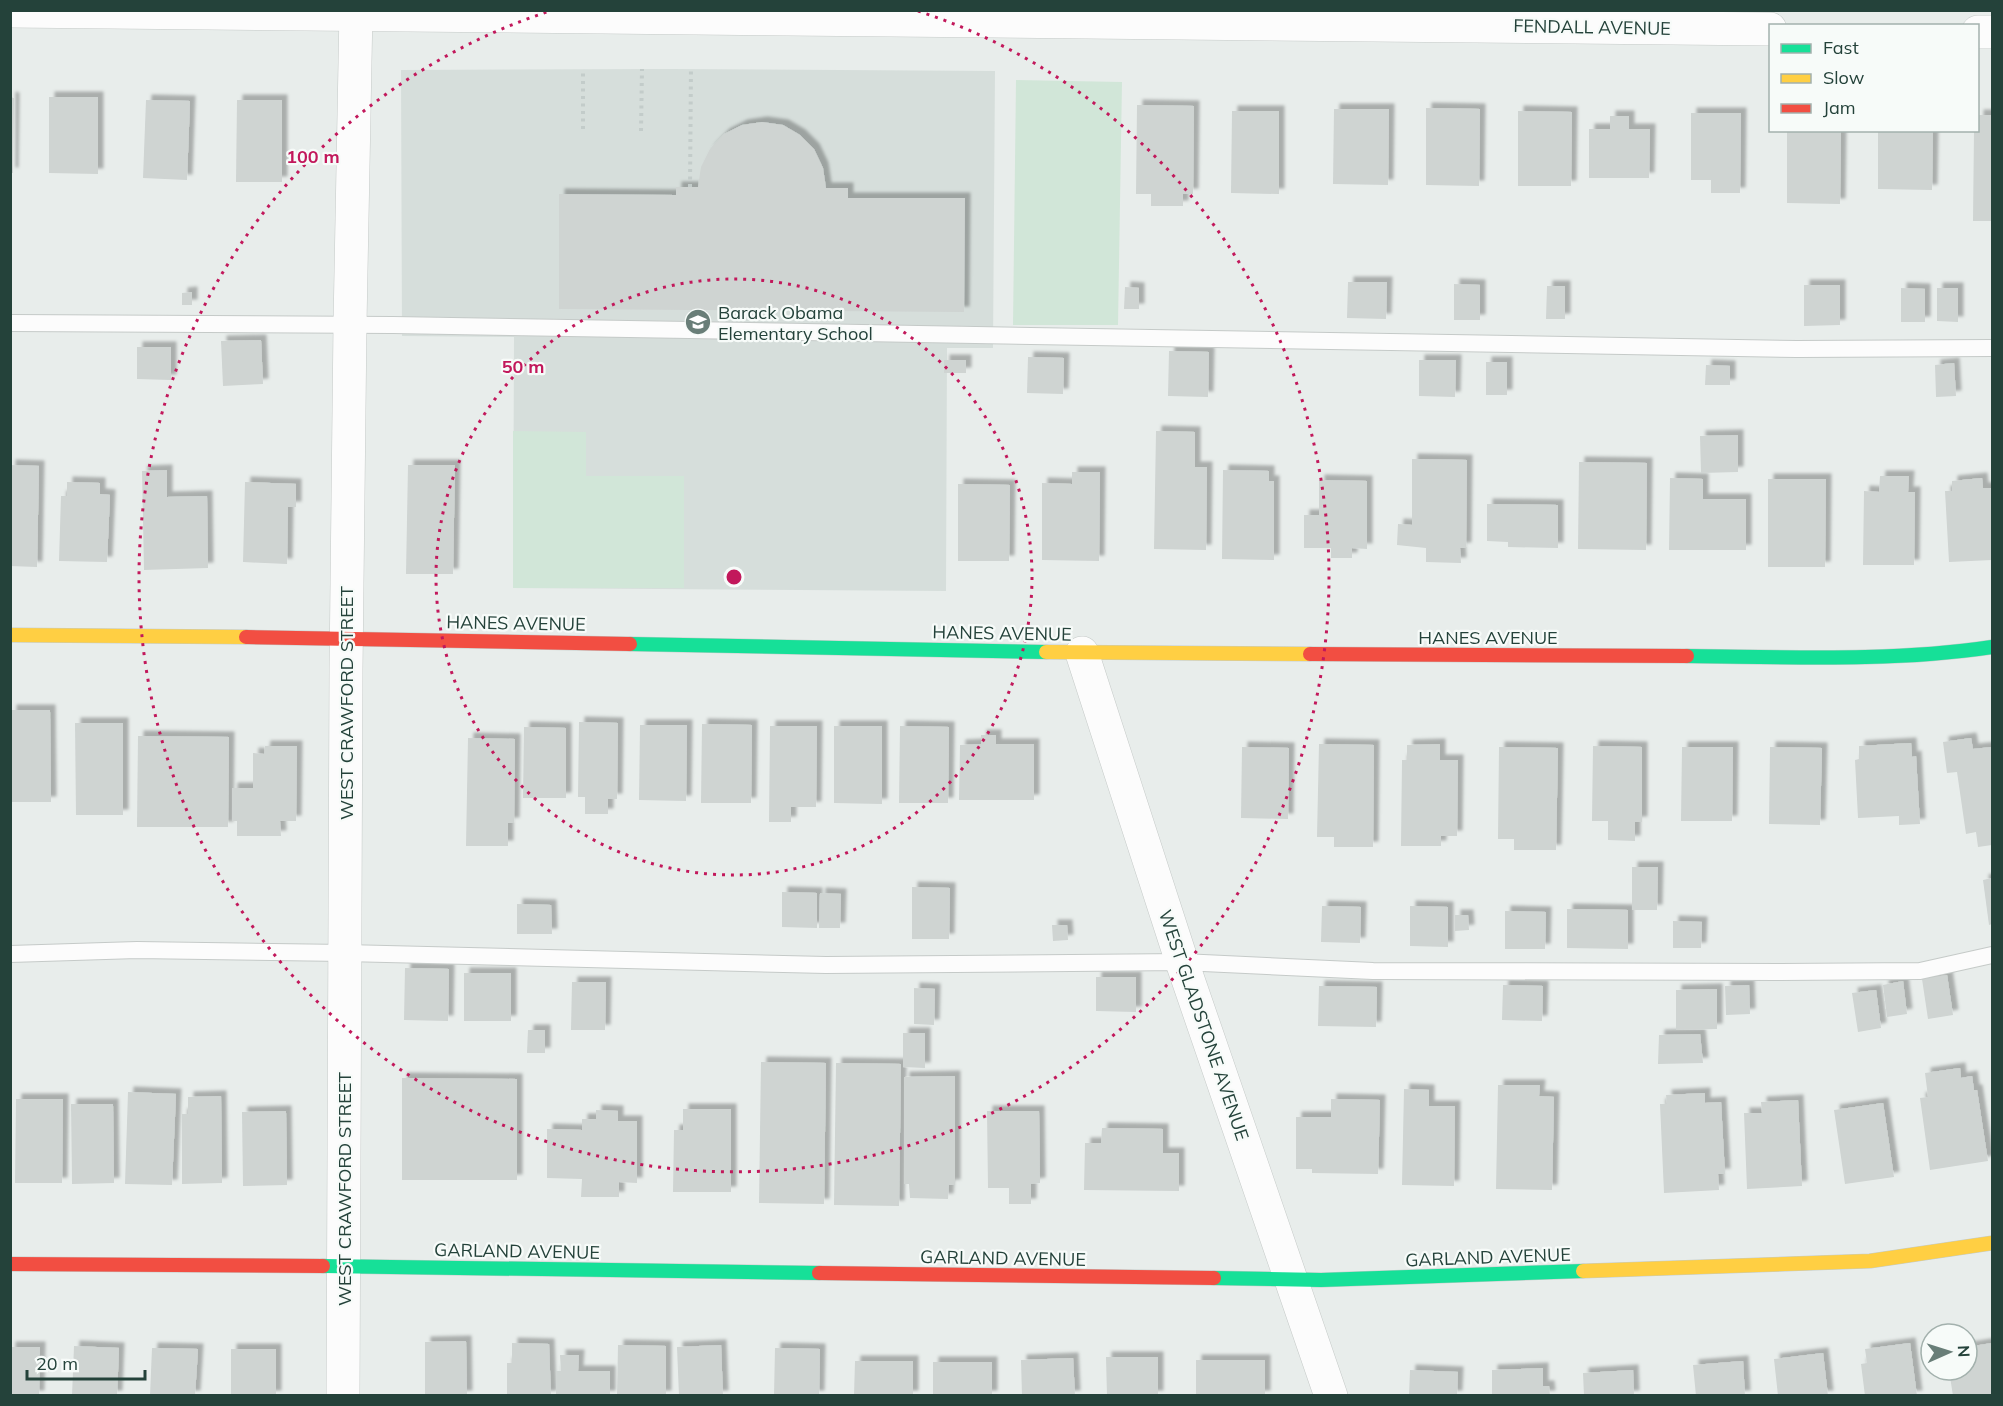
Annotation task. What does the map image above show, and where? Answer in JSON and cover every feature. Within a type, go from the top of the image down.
[{"type":"street","name":"FENDALL AVENUE","points":[[10,11],[356,12],[1769,29]]},
{"type":"street","name":"WEST CRAWFORD STREET","points":[[343,1395],[346,638],[356,12]]},
{"type":"street","name":"HANES AVENUE","points":[[10,635],[346,638],[1082,653],[1849,657],[1965,651],[1992,647]]},
{"type":"street","name":"WEST GLADSTONE AVENUE","points":[[1082,653],[1182,962],[1331,1395]]},
{"type":"street","name":"GARLAND AVENUE","points":[[10,1264],[343,1266],[1291,1280],[1870,1261],[1992,1243]]},
{"type":"lane","points":[[10,323],[350,324],[1785,348],[1992,348]]},
{"type":"lane","points":[[10,954],[137,950],[826,965],[1182,962],[1373,971],[1804,972],[1920,971],[1992,955]]},
{"type":"path","points":[[690,187],[692,67]]},
{"type":"path","points":[[583,69],[583,129]]},
{"type":"path","points":[[641,130],[642,69]]},
{"type":"shaded area","name":"Barack Obama Elementary School","points":[[401,70],[995,71],[993,348],[947,348],[946,591],[513,588],[514,337],[402,336]]},
{"type":"green space","points":[[1016,80],[1122,82],[1118,325],[1013,325]]},
{"type":"green space","points":[[513,431],[586,432],[586,476],[684,476],[684,588],[513,588]]},
{"type":"building","points":[[10,97],[14,98],[13,173],[10,173]]},
{"type":"building","points":[[49,97],[98,97],[98,174],[49,173]]},
{"type":"building","points":[[146,100],[190,101],[187,180],[143,178]]},
{"type":"building","points":[[237,100],[282,100],[282,182],[236,182]]},
{"type":"building","points":[[1137,105],[1194,106],[1193,194],[1183,194],[1183,206],[1151,206],[1151,194],[1136,194]]},
{"type":"building","points":[[1426,108],[1480,109],[1479,186],[1426,185]]},
{"type":"building","points":[[1334,109],[1389,109],[1388,185],[1333,184]]},
{"type":"building","points":[[1232,111],[1279,111],[1279,194],[1231,193]]},
{"type":"building","points":[[1518,111],[1572,112],[1571,186],[1518,186]]},
{"type":"building","points":[[1691,113],[1741,113],[1740,193],[1711,193],[1711,180],[1691,180]]},
{"type":"building","points":[[1979,115],[1992,115],[1992,221],[1973,221],[1974,132],[1979,132]]},
{"type":"building","points":[[1610,116],[1629,116],[1629,129],[1650,129],[1649,178],[1589,178],[1589,129],[1610,129]]},
{"type":"building","points":[[762,122],[783,125],[800,135],[814,149],[823,168],[826,188],[848,188],[848,198],[965,198],[964,312],[559,309],[559,194],[676,195],[676,187],[698,187],[701,167],[710,149],[724,134],[742,125]]},
{"type":"building","points":[[1787,132],[1841,132],[1840,204],[1787,203]]},
{"type":"building","points":[[1878,132],[1933,132],[1932,190],[1878,189]]},
{"type":"building","points":[[1348,282],[1387,282],[1386,319],[1347,318]]},
{"type":"building","points":[[1454,284],[1480,285],[1480,320],[1454,320]]},
{"type":"building","points":[[1804,285],[1840,285],[1840,325],[1804,326]]},
{"type":"building","points":[[1547,286],[1565,286],[1565,319],[1546,319]]},
{"type":"building","points":[[1125,287],[1139,288],[1139,309],[1124,309]]},
{"type":"building","points":[[1901,288],[1925,289],[1925,322],[1901,322]]},
{"type":"building","points":[[1937,288],[1958,288],[1958,322],[1937,321]]},
{"type":"building","points":[[192,292],[192,305],[182,305],[182,293]]},
{"type":"building","points":[[261,340],[263,384],[223,386],[221,341]]},
{"type":"building","points":[[137,347],[171,347],[171,380],[137,379]]},
{"type":"building","points":[[1169,351],[1209,352],[1208,397],[1168,396]]},
{"type":"building","points":[[1028,357],[1064,358],[1063,394],[1027,393]]},
{"type":"building","points":[[944,360],[966,360],[966,373],[944,373]]},
{"type":"building","points":[[1419,360],[1456,360],[1455,397],[1419,396]]},
{"type":"building","points":[[1486,362],[1507,362],[1507,395],[1486,395]]},
{"type":"building","points":[[1954,363],[1956,396],[1936,397],[1935,365]]},
{"type":"building","points":[[1706,365],[1730,366],[1730,385],[1705,385]]},
{"type":"building","points":[[1156,431],[1195,432],[1195,467],[1207,467],[1206,550],[1154,549]]},
{"type":"building","points":[[1738,435],[1738,472],[1701,473],[1700,436]]},
{"type":"building","points":[[1412,459],[1467,460],[1466,548],[1460,548],[1461,563],[1426,562],[1426,548],[1397,545],[1398,524],[1412,525]]},
{"type":"building","points":[[1579,462],[1647,463],[1646,550],[1578,549]]},
{"type":"building","points":[[10,465],[39,466],[37,567],[10,566]]},
{"type":"building","points":[[408,465],[455,465],[453,574],[406,574]]},
{"type":"building","points":[[167,470],[167,497],[207,496],[208,568],[144,570],[142,471]]},
{"type":"building","points":[[1223,470],[1269,471],[1269,481],[1274,481],[1274,560],[1222,559]]},
{"type":"building","points":[[1072,472],[1100,472],[1099,561],[1042,560],[1042,483],[1072,484]]},
{"type":"building","points":[[1880,476],[1909,476],[1908,492],[1915,492],[1914,565],[1863,565],[1864,491],[1879,492]]},
{"type":"building","points":[[1670,478],[1703,479],[1703,499],[1746,499],[1746,550],[1669,550]]},
{"type":"building","points":[[1982,478],[1983,488],[1992,488],[1992,560],[1949,562],[1945,491],[1952,491],[1952,481]]},
{"type":"building","points":[[1768,479],[1826,479],[1825,567],[1768,567]]},
{"type":"building","points":[[1319,480],[1367,481],[1367,549],[1352,548],[1352,558],[1331,558],[1331,548],[1304,548],[1304,515],[1319,515]]},
{"type":"building","points":[[67,482],[100,483],[100,494],[110,495],[107,562],[59,561],[61,496],[67,496]]},
{"type":"building","points":[[245,482],[296,484],[296,507],[288,507],[287,564],[243,562]]},
{"type":"building","points":[[958,484],[1010,485],[1009,561],[958,561]]},
{"type":"building","points":[[1487,504],[1558,505],[1558,548],[1508,547],[1508,542],[1487,541]]},
{"type":"building","points":[[11,710],[50,710],[51,802],[10,802]]},
{"type":"building","points":[[579,722],[618,723],[617,799],[608,799],[608,814],[585,814],[585,797],[578,797]]},
{"type":"building","points":[[75,723],[123,723],[123,815],[76,815]]},
{"type":"building","points":[[702,724],[752,725],[751,803],[701,803]]},
{"type":"building","points":[[640,725],[687,725],[686,801],[639,800]]},
{"type":"building","points":[[770,726],[817,726],[816,807],[791,807],[791,822],[769,822]]},
{"type":"building","points":[[834,726],[882,726],[882,804],[834,803]]},
{"type":"building","points":[[900,726],[949,727],[948,803],[899,803]]},
{"type":"building","points":[[524,727],[566,728],[566,798],[523,798]]},
{"type":"building","points":[[981,735],[996,735],[996,744],[1034,744],[1034,800],[959,800],[960,745],[981,744]]},
{"type":"building","points":[[138,736],[229,737],[228,827],[137,827]]},
{"type":"building","points":[[468,738],[515,739],[514,823],[508,823],[508,846],[466,846]]},
{"type":"building","points":[[1971,738],[1973,749],[1992,747],[1992,845],[1978,847],[1976,832],[1966,834],[1957,772],[1947,773],[1943,742]]},
{"type":"building","points":[[1911,743],[1912,757],[1916,756],[1920,824],[1899,825],[1899,816],[1858,818],[1855,760],[1859,759],[1859,746]]},
{"type":"building","points":[[1319,744],[1374,745],[1373,847],[1334,847],[1334,837],[1317,837]]},
{"type":"building","points":[[1440,744],[1440,760],[1458,760],[1457,836],[1441,836],[1441,846],[1401,846],[1402,760],[1407,760],[1407,745]]},
{"type":"building","points":[[265,746],[297,746],[296,821],[280,821],[281,836],[237,836],[237,821],[232,821],[232,788],[253,788],[253,753],[264,754]]},
{"type":"building","points":[[1593,746],[1642,747],[1642,822],[1635,822],[1635,841],[1608,840],[1608,821],[1592,821]]},
{"type":"building","points":[[1242,747],[1289,748],[1288,819],[1241,818]]},
{"type":"building","points":[[1499,747],[1558,748],[1556,850],[1514,850],[1514,839],[1498,839]]},
{"type":"building","points":[[1682,747],[1733,747],[1732,821],[1681,821]]},
{"type":"building","points":[[1770,747],[1822,748],[1820,825],[1769,824]]},
{"type":"building","points":[[1632,867],[1658,867],[1657,910],[1632,910]]},
{"type":"building","points":[[1992,878],[1992,924],[1989,925],[1983,880]]},
{"type":"building","points":[[912,887],[950,888],[949,939],[912,939]]},
{"type":"building","points":[[782,892],[817,893],[817,928],[782,927]]},
{"type":"building","points":[[820,893],[841,894],[840,928],[819,928]]},
{"type":"building","points":[[517,904],[551,905],[552,934],[517,934]]},
{"type":"building","points":[[1322,906],[1361,907],[1360,943],[1321,942]]},
{"type":"building","points":[[1410,906],[1448,907],[1448,947],[1410,946]]},
{"type":"building","points":[[1567,909],[1628,910],[1628,949],[1567,948]]},
{"type":"building","points":[[1505,911],[1546,912],[1545,949],[1505,949]]},
{"type":"building","points":[[1455,915],[1468,915],[1469,930],[1455,931]]},
{"type":"building","points":[[1673,921],[1702,922],[1701,948],[1673,948]]},
{"type":"building","points":[[1052,925],[1067,925],[1068,940],[1053,941]]},
{"type":"building","points":[[405,968],[449,969],[448,1021],[404,1020]]},
{"type":"building","points":[[464,973],[511,973],[511,1021],[464,1021]]},
{"type":"building","points":[[1947,975],[1953,1015],[1928,1019],[1922,979]]},
{"type":"building","points":[[1096,977],[1136,977],[1136,1012],[1096,1011]]},
{"type":"building","points":[[1903,981],[1907,1014],[1887,1017],[1883,985]]},
{"type":"building","points":[[572,982],[606,982],[605,1030],[571,1030]]},
{"type":"building","points":[[1503,985],[1543,986],[1542,1021],[1502,1020]]},
{"type":"building","points":[[1749,985],[1750,1014],[1726,1015],[1725,986]]},
{"type":"building","points":[[1319,986],[1377,987],[1376,1027],[1318,1026]]},
{"type":"building","points":[[914,988],[935,989],[934,1025],[914,1024]]},
{"type":"building","points":[[1717,989],[1717,1029],[1676,1030],[1676,990]]},
{"type":"building","points":[[1876,990],[1881,1028],[1858,1032],[1852,993]]},
{"type":"building","points":[[528,1030],[545,1030],[545,1053],[527,1053]]},
{"type":"building","points":[[903,1033],[925,1033],[925,1068],[903,1067]]},
{"type":"building","points":[[1700,1034],[1703,1063],[1658,1064],[1659,1035]]},
{"type":"building","points":[[761,1062],[826,1063],[824,1204],[759,1203]]},
{"type":"building","points":[[836,1063],[901,1064],[899,1206],[834,1205]]},
{"type":"building","points":[[1960,1068],[1961,1078],[1972,1076],[1974,1090],[1977,1090],[1988,1161],[1930,1170],[1920,1098],[1928,1097],[1925,1073]]},
{"type":"building","points":[[955,1076],[955,1185],[949,1185],[948,1199],[910,1198],[909,1184],[904,1184],[904,1077]]},
{"type":"building","points":[[402,1078],[517,1079],[517,1180],[402,1180]]},
{"type":"building","points":[[1498,1085],[1540,1085],[1539,1096],[1554,1097],[1552,1190],[1496,1189]]},
{"type":"building","points":[[1404,1089],[1429,1090],[1429,1106],[1455,1106],[1454,1186],[1402,1185]]},
{"type":"building","points":[[128,1092],[176,1094],[172,1185],[125,1184]]},
{"type":"building","points":[[1705,1093],[1705,1103],[1721,1102],[1725,1174],[1718,1174],[1719,1190],[1664,1193],[1660,1104],[1667,1104],[1666,1095]]},
{"type":"building","points":[[221,1096],[222,1183],[182,1184],[182,1114],[188,1114],[188,1097]]},
{"type":"building","points":[[16,1099],[63,1099],[62,1183],[15,1183]]},
{"type":"building","points":[[1331,1099],[1380,1100],[1378,1174],[1312,1173],[1312,1169],[1296,1169],[1296,1117],[1331,1117]]},
{"type":"building","points":[[1798,1100],[1802,1186],[1747,1189],[1744,1113],[1762,1113],[1761,1102]]},
{"type":"building","points":[[1883,1103],[1894,1177],[1845,1184],[1834,1110]]},
{"type":"building","points":[[71,1104],[113,1104],[114,1183],[72,1184]]},
{"type":"building","points":[[683,1109],[731,1109],[731,1192],[673,1192],[674,1130],[683,1130]]},
{"type":"building","points":[[596,1110],[618,1111],[618,1121],[637,1121],[637,1183],[619,1182],[619,1197],[581,1197],[582,1179],[547,1178],[547,1129],[582,1130],[582,1119],[596,1119]]},
{"type":"building","points":[[286,1111],[287,1185],[243,1186],[242,1112]]},
{"type":"building","points":[[987,1111],[1039,1111],[1040,1183],[1031,1184],[1031,1204],[1009,1204],[1009,1188],[988,1188]]},
{"type":"building","points":[[1102,1128],[1163,1129],[1163,1153],[1179,1153],[1179,1191],[1084,1190],[1085,1143],[1101,1143]]},
{"type":"building","points":[[466,1341],[467,1396],[425,1396],[425,1342]]},
{"type":"building","points":[[512,1343],[549,1344],[551,1396],[507,1396],[507,1363],[512,1363]]},
{"type":"building","points":[[1910,1343],[1917,1396],[1865,1396],[1861,1364],[1867,1363],[1865,1349]]},
{"type":"building","points":[[1992,1343],[1992,1396],[1953,1396],[1951,1382],[1979,1382],[1979,1345]]},
{"type":"building","points":[[618,1345],[666,1346],[666,1396],[617,1396]]},
{"type":"building","points":[[721,1345],[723,1396],[679,1396],[677,1347]]},
{"type":"building","points":[[74,1346],[119,1348],[117,1396],[72,1396]]},
{"type":"building","points":[[10,1347],[40,1347],[39,1396],[10,1396]]},
{"type":"building","points":[[152,1348],[198,1349],[195,1396],[150,1396]]},
{"type":"building","points":[[775,1348],[820,1349],[819,1396],[774,1396]]},
{"type":"building","points":[[231,1349],[276,1349],[276,1396],[231,1396]]},
{"type":"building","points":[[1823,1353],[1828,1396],[1778,1396],[1774,1359]]},
{"type":"building","points":[[560,1355],[579,1355],[578,1371],[610,1371],[610,1396],[556,1396],[556,1371],[561,1371]]},
{"type":"building","points":[[1106,1357],[1158,1357],[1158,1396],[1107,1396]]},
{"type":"building","points":[[1073,1358],[1075,1396],[1022,1396],[1021,1360]]},
{"type":"building","points":[[1196,1360],[1265,1360],[1265,1396],[1196,1396]]},
{"type":"building","points":[[855,1361],[913,1361],[913,1396],[854,1396]]},
{"type":"building","points":[[1743,1361],[1745,1396],[1696,1396],[1693,1365]]},
{"type":"building","points":[[933,1362],[992,1362],[992,1396],[933,1396]]},
{"type":"building","points":[[1543,1368],[1543,1386],[1549,1386],[1550,1396],[1492,1396],[1492,1370]]},
{"type":"building","points":[[1410,1370],[1458,1372],[1457,1396],[1409,1396]]},
{"type":"building","points":[[1633,1370],[1634,1396],[1584,1396],[1583,1373]]},
{"type":"traffic: fast","points":[[630,644],[1046,652]]},
{"type":"traffic: fast","points":[[1687,656],[1878,657],[1992,647]]},
{"type":"traffic: fast","points":[[323,1266],[819,1273]]},
{"type":"traffic: fast","points":[[1214,1278],[1321,1280],[1583,1271]]},
{"type":"traffic: slow","points":[[10,635],[246,637]]},
{"type":"traffic: slow","points":[[1046,652],[1310,654]]},
{"type":"traffic: slow","points":[[1583,1271],[1870,1261],[1992,1243]]},
{"type":"traffic: jam","points":[[246,637],[630,644]]},
{"type":"traffic: jam","points":[[1310,654],[1687,656]]},
{"type":"traffic: jam","points":[[10,1264],[323,1266]]},
{"type":"traffic: jam","points":[[819,1273],[1214,1278]]},
{"type":"place","name":"Barack Obama Elementary School","points":[[698,322]]}]
